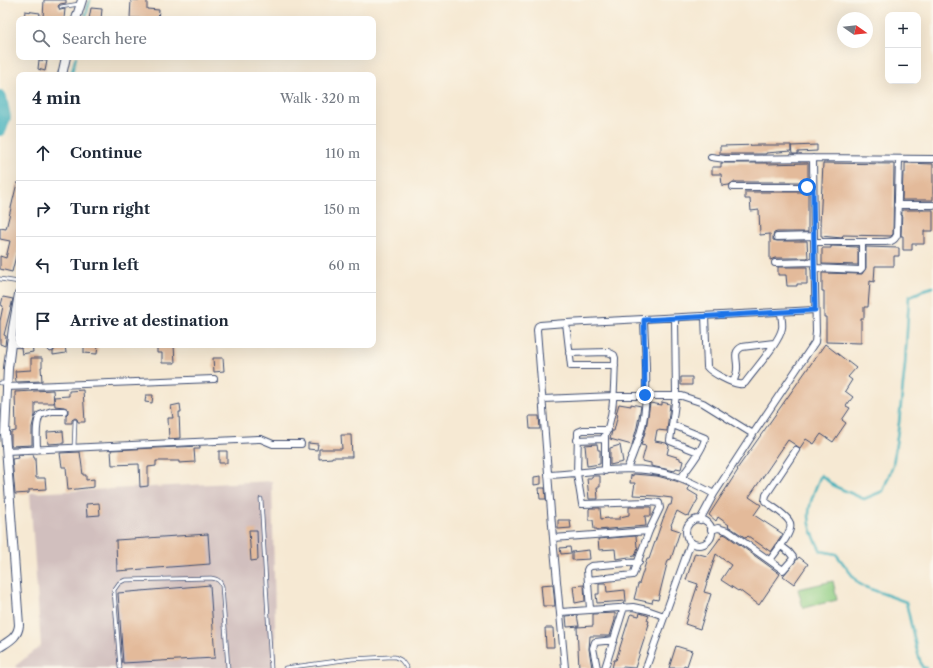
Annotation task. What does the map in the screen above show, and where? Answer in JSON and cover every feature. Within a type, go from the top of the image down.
[{"type":"street","points":[[77,16],[81,2]]},
{"type":"street","points":[[63,72],[65,60]]},
{"type":"street","points":[[711,157],[725,159],[933,159]]},
{"type":"street","points":[[700,520],[714,494],[815,342],[813,158]]},
{"type":"street","points":[[777,238],[862,242],[890,242],[895,239],[897,235],[899,159]]},
{"type":"street","points":[[733,187],[813,187]]},
{"type":"street","points":[[897,205],[933,205]]},
{"type":"street","points":[[775,263],[814,265],[860,270],[862,268],[862,242]]},
{"type":"street","points":[[565,668],[548,475],[537,330],[538,326],[566,323],[815,310]]},
{"type":"street","points":[[705,316],[707,367],[738,384],[745,383],[774,343],[781,330],[781,312]]},
{"type":"street","points":[[0,647],[19,631],[6,451],[4,385],[10,344],[16,317]]},
{"type":"street","points":[[675,318],[676,395],[670,441],[698,452]]},
{"type":"street","points":[[627,469],[641,432],[644,414],[644,320]]},
{"type":"street","points":[[566,323],[571,366],[615,366]]},
{"type":"street","points":[[733,382],[737,374],[736,352],[738,349],[742,347],[774,343]]},
{"type":"street","points":[[10,344],[16,344]]},
{"type":"street","points":[[569,353],[612,353],[614,355],[614,396],[607,432],[605,471]]},
{"type":"street","points":[[4,385],[214,379]]},
{"type":"street","points":[[543,399],[676,395],[703,403],[753,434]]},
{"type":"street","points":[[37,450],[37,425],[40,415],[64,411]]},
{"type":"street","points":[[673,425],[705,438],[705,441],[680,478]]},
{"type":"street","points":[[588,580],[633,575],[649,531],[660,508],[659,503],[640,502],[582,504],[578,474],[578,432],[580,430],[607,432]]},
{"type":"street","points":[[577,440],[600,440],[603,439],[607,432]]},
{"type":"street","points":[[6,451],[258,438],[273,444],[301,444]]},
{"type":"street","points":[[770,560],[780,545],[790,534],[791,527],[790,522],[764,499],[796,450]]},
{"type":"street","points":[[548,475],[578,474],[627,469],[659,472],[680,478],[714,494]]},
{"type":"street","points":[[700,520],[707,523],[711,530],[711,536],[707,542],[697,545],[691,542],[687,536],[687,529],[693,521],[700,520]]},
{"type":"street","points":[[711,530],[718,528],[728,531],[783,570],[792,560],[792,555],[780,545]]},
{"type":"street","points":[[553,538],[649,531]]},
{"type":"street","points":[[646,668],[691,542]]},
{"type":"street","points":[[590,610],[588,568],[591,566],[638,562]]},
{"type":"street","points":[[605,668],[624,607]]},
{"type":"street","points":[[561,612],[638,607],[664,616]]},
{"type":"street","points":[[597,668],[593,648],[595,642],[614,640]]},
{"type":"lane","points":[[61,7],[81,2]]},
{"type":"lane","points":[[0,280],[16,282]]},
{"type":"lane","points":[[74,448],[75,421]]},
{"type":"lane","points":[[261,499],[271,668]]},
{"type":"lane","points":[[120,668],[114,590],[119,583],[125,580],[216,578],[220,581],[222,586],[228,668]]},
{"type":"lane","points":[[285,668],[352,659],[388,657],[395,657],[401,660],[407,668]]},
{"type":"shaded area","points":[[272,481],[276,668],[17,668],[15,666],[41,646],[30,493]]},
{"type":"green space","points":[[833,581],[837,600],[803,608],[798,589]]},
{"type":"building","points":[[44,0],[66,0],[66,3],[58,6],[60,10],[65,9],[64,16],[43,16]]},
{"type":"building","points":[[131,0],[147,0],[147,9],[159,10],[158,16],[130,16]]},
{"type":"building","points":[[91,8],[102,9],[101,16],[90,16]]},
{"type":"building","points":[[25,11],[40,13],[40,16],[24,16]]},
{"type":"building","points":[[39,60],[47,61],[45,71],[38,69]]},
{"type":"building","points":[[791,145],[791,151],[766,154],[720,154],[720,146]]},
{"type":"building","points":[[817,145],[817,151],[798,152],[798,154],[792,154],[791,146]]},
{"type":"building","points":[[721,163],[808,163],[808,182],[733,182],[729,185],[722,186],[721,174],[712,174],[712,167],[721,167]]},
{"type":"building","points":[[823,163],[894,164],[893,234],[891,236],[843,235],[842,238],[821,236],[820,225]]},
{"type":"building","points":[[905,163],[933,164],[933,200],[902,200]]},
{"type":"building","points":[[16,187],[16,256],[12,272],[0,269],[0,256],[6,258],[10,241],[0,239],[0,228],[6,229]]},
{"type":"building","points":[[745,192],[808,192],[808,232],[777,232],[774,233],[773,240],[807,241],[808,258],[775,258],[770,260],[770,234],[760,235],[759,210],[751,211],[750,199],[745,199]]},
{"type":"building","points":[[902,210],[933,210],[933,231],[924,231],[924,244],[912,244],[912,250],[903,250],[903,236],[901,236]]},
{"type":"building","points":[[831,246],[858,247],[858,265],[822,264],[822,248],[831,248]]},
{"type":"building","points":[[866,247],[899,248],[899,256],[894,256],[894,266],[875,266],[874,282],[870,281],[868,307],[864,307],[864,318],[861,318],[861,343],[826,342],[826,317],[824,317],[822,273],[862,274],[866,268]]},
{"type":"building","points":[[778,267],[807,267],[807,284],[787,286],[786,275],[778,275]]},
{"type":"building","points":[[3,297],[13,299],[4,335],[6,336],[5,346],[0,344],[0,321],[3,306],[1,305]]},
{"type":"building","points":[[825,344],[856,368],[848,377],[852,380],[845,391],[853,397],[846,406],[850,408],[842,420],[846,423],[833,442],[821,434],[814,444],[806,439],[800,448],[788,440],[749,497],[761,505],[754,515],[783,534],[771,552],[748,536],[746,538],[718,517],[716,521],[709,515],[738,470],[737,469]]},
{"type":"building","points":[[21,348],[32,348],[33,352],[22,354]]},
{"type":"building","points":[[55,348],[65,348],[66,353],[53,355]]},
{"type":"building","points":[[84,348],[98,348],[97,354],[84,353]]},
{"type":"building","points":[[157,348],[174,348],[175,363],[162,363],[162,353],[157,353]]},
{"type":"building","points":[[31,358],[42,358],[42,381],[16,382],[15,371],[31,370]]},
{"type":"building","points":[[213,358],[223,358],[224,371],[214,372]]},
{"type":"building","points":[[681,377],[692,377],[692,385],[681,385]]},
{"type":"building","points":[[53,390],[54,403],[35,403],[35,415],[32,427],[32,445],[11,446],[11,432],[16,431],[15,392]]},
{"type":"building","points":[[83,390],[85,422],[78,422],[75,418],[72,420],[72,423],[66,423],[68,409],[55,406],[54,397],[69,396],[69,391]]},
{"type":"building","points":[[146,395],[153,395],[152,403],[145,402]]},
{"type":"building","points":[[662,402],[670,404],[667,431],[657,430],[655,441],[666,443],[669,446],[667,454],[680,458],[680,460],[683,461],[681,469],[676,468],[675,471],[651,466],[651,463],[642,461],[646,446],[641,445],[646,429],[650,403],[662,405]]},
{"type":"building","points":[[180,404],[180,438],[169,439],[168,418],[173,418],[171,406]]},
{"type":"building","points":[[619,404],[641,406],[632,445],[610,439],[612,431],[614,431]]},
{"type":"building","points":[[529,416],[539,416],[540,429],[530,429]]},
{"type":"building","points":[[63,431],[64,443],[48,444],[47,432]]},
{"type":"building","points":[[341,435],[351,435],[352,457],[332,457],[319,459],[319,449],[342,449]]},
{"type":"building","points":[[308,443],[318,444],[317,450],[308,449]]},
{"type":"building","points":[[597,444],[598,450],[600,450],[600,464],[587,466],[585,445]]},
{"type":"building","points":[[620,445],[623,462],[610,465],[610,448]]},
{"type":"building","points":[[200,446],[200,449],[194,449],[195,462],[179,463],[179,461],[156,461],[156,466],[148,467],[148,486],[140,487],[139,464],[112,465],[111,450]]},
{"type":"building","points":[[219,451],[227,451],[227,463],[219,463]]},
{"type":"building","points":[[80,452],[83,475],[86,475],[86,480],[94,479],[94,487],[68,490],[66,467],[62,467],[60,453]]},
{"type":"building","points":[[33,454],[35,458],[36,478],[45,478],[46,489],[29,490],[29,493],[15,494],[12,459],[18,458],[17,455]]},
{"type":"building","points":[[633,474],[657,476],[676,481],[688,486],[688,490],[698,496],[698,499],[689,516],[677,511],[671,528],[680,531],[671,559],[668,560],[658,600],[653,599],[652,603],[634,599],[647,559],[649,559],[663,519],[669,505],[671,505],[672,498],[633,495],[635,483],[630,483],[631,475],[633,476]]},
{"type":"building","points":[[541,476],[541,484],[534,485],[534,477]]},
{"type":"building","points":[[592,476],[600,476],[600,487],[597,487],[598,499],[589,499],[587,478],[592,478]]},
{"type":"building","points":[[539,488],[545,488],[546,499],[540,499]]},
{"type":"building","points":[[99,503],[100,515],[87,516],[86,504]]},
{"type":"building","points":[[629,507],[651,507],[651,516],[645,516],[646,526],[597,530],[594,529],[593,520],[589,520],[590,508],[600,508],[601,519],[620,519],[620,517],[629,515]]},
{"type":"building","points":[[558,520],[570,520],[571,528],[558,529]]},
{"type":"building","points":[[249,530],[257,530],[258,560],[251,561]]},
{"type":"building","points":[[208,534],[210,564],[117,571],[116,540]]},
{"type":"building","points":[[723,534],[780,574],[759,605],[739,590],[738,591],[721,580],[731,565],[716,554],[704,592],[711,594],[700,629],[685,624],[698,584],[686,580],[695,553],[707,556]]},
{"type":"building","points":[[636,536],[638,547],[635,556],[616,559],[615,549],[599,550],[598,539]]},
{"type":"building","points":[[570,547],[571,553],[561,554],[560,548]]},
{"type":"building","points":[[589,550],[590,559],[572,560],[572,552]]},
{"type":"building","points":[[799,557],[808,564],[794,584],[783,576]]},
{"type":"building","points":[[599,583],[606,583],[607,592],[625,590],[626,601],[597,603],[596,594],[599,594]]},
{"type":"building","points":[[553,584],[555,606],[543,606],[541,585]]},
{"type":"building","points":[[210,585],[215,658],[123,663],[118,593]]},
{"type":"building","points":[[584,585],[585,601],[575,603],[573,586]]},
{"type":"building","points":[[615,613],[615,620],[610,636],[590,636],[589,649],[592,668],[579,668],[577,627],[593,626],[593,614]]},
{"type":"building","points":[[640,613],[649,616],[647,620],[649,621],[649,624],[635,668],[612,668],[614,660],[616,660],[630,615],[639,616]]},
{"type":"building","points":[[577,615],[579,626],[567,627],[566,616]]},
{"type":"building","points":[[545,628],[553,628],[554,647],[546,647]]},
{"type":"building","points":[[676,646],[692,651],[687,666],[684,665],[683,668],[669,668]]},
{"type":"waterway","points":[[86,16],[90,0]]},
{"type":"waterway","points":[[72,72],[75,60]]},
{"type":"waterway","points":[[0,97],[4,117],[0,129]]},
{"type":"waterway","points":[[926,668],[922,667],[906,602],[858,583],[836,554],[821,551],[811,530],[809,513],[810,505],[821,475],[834,486],[864,499],[883,491],[893,465],[899,423],[905,365],[909,297],[933,287]]},
{"type":"route","points":[[645,395],[644,320],[815,310],[813,187],[807,187]]}]
